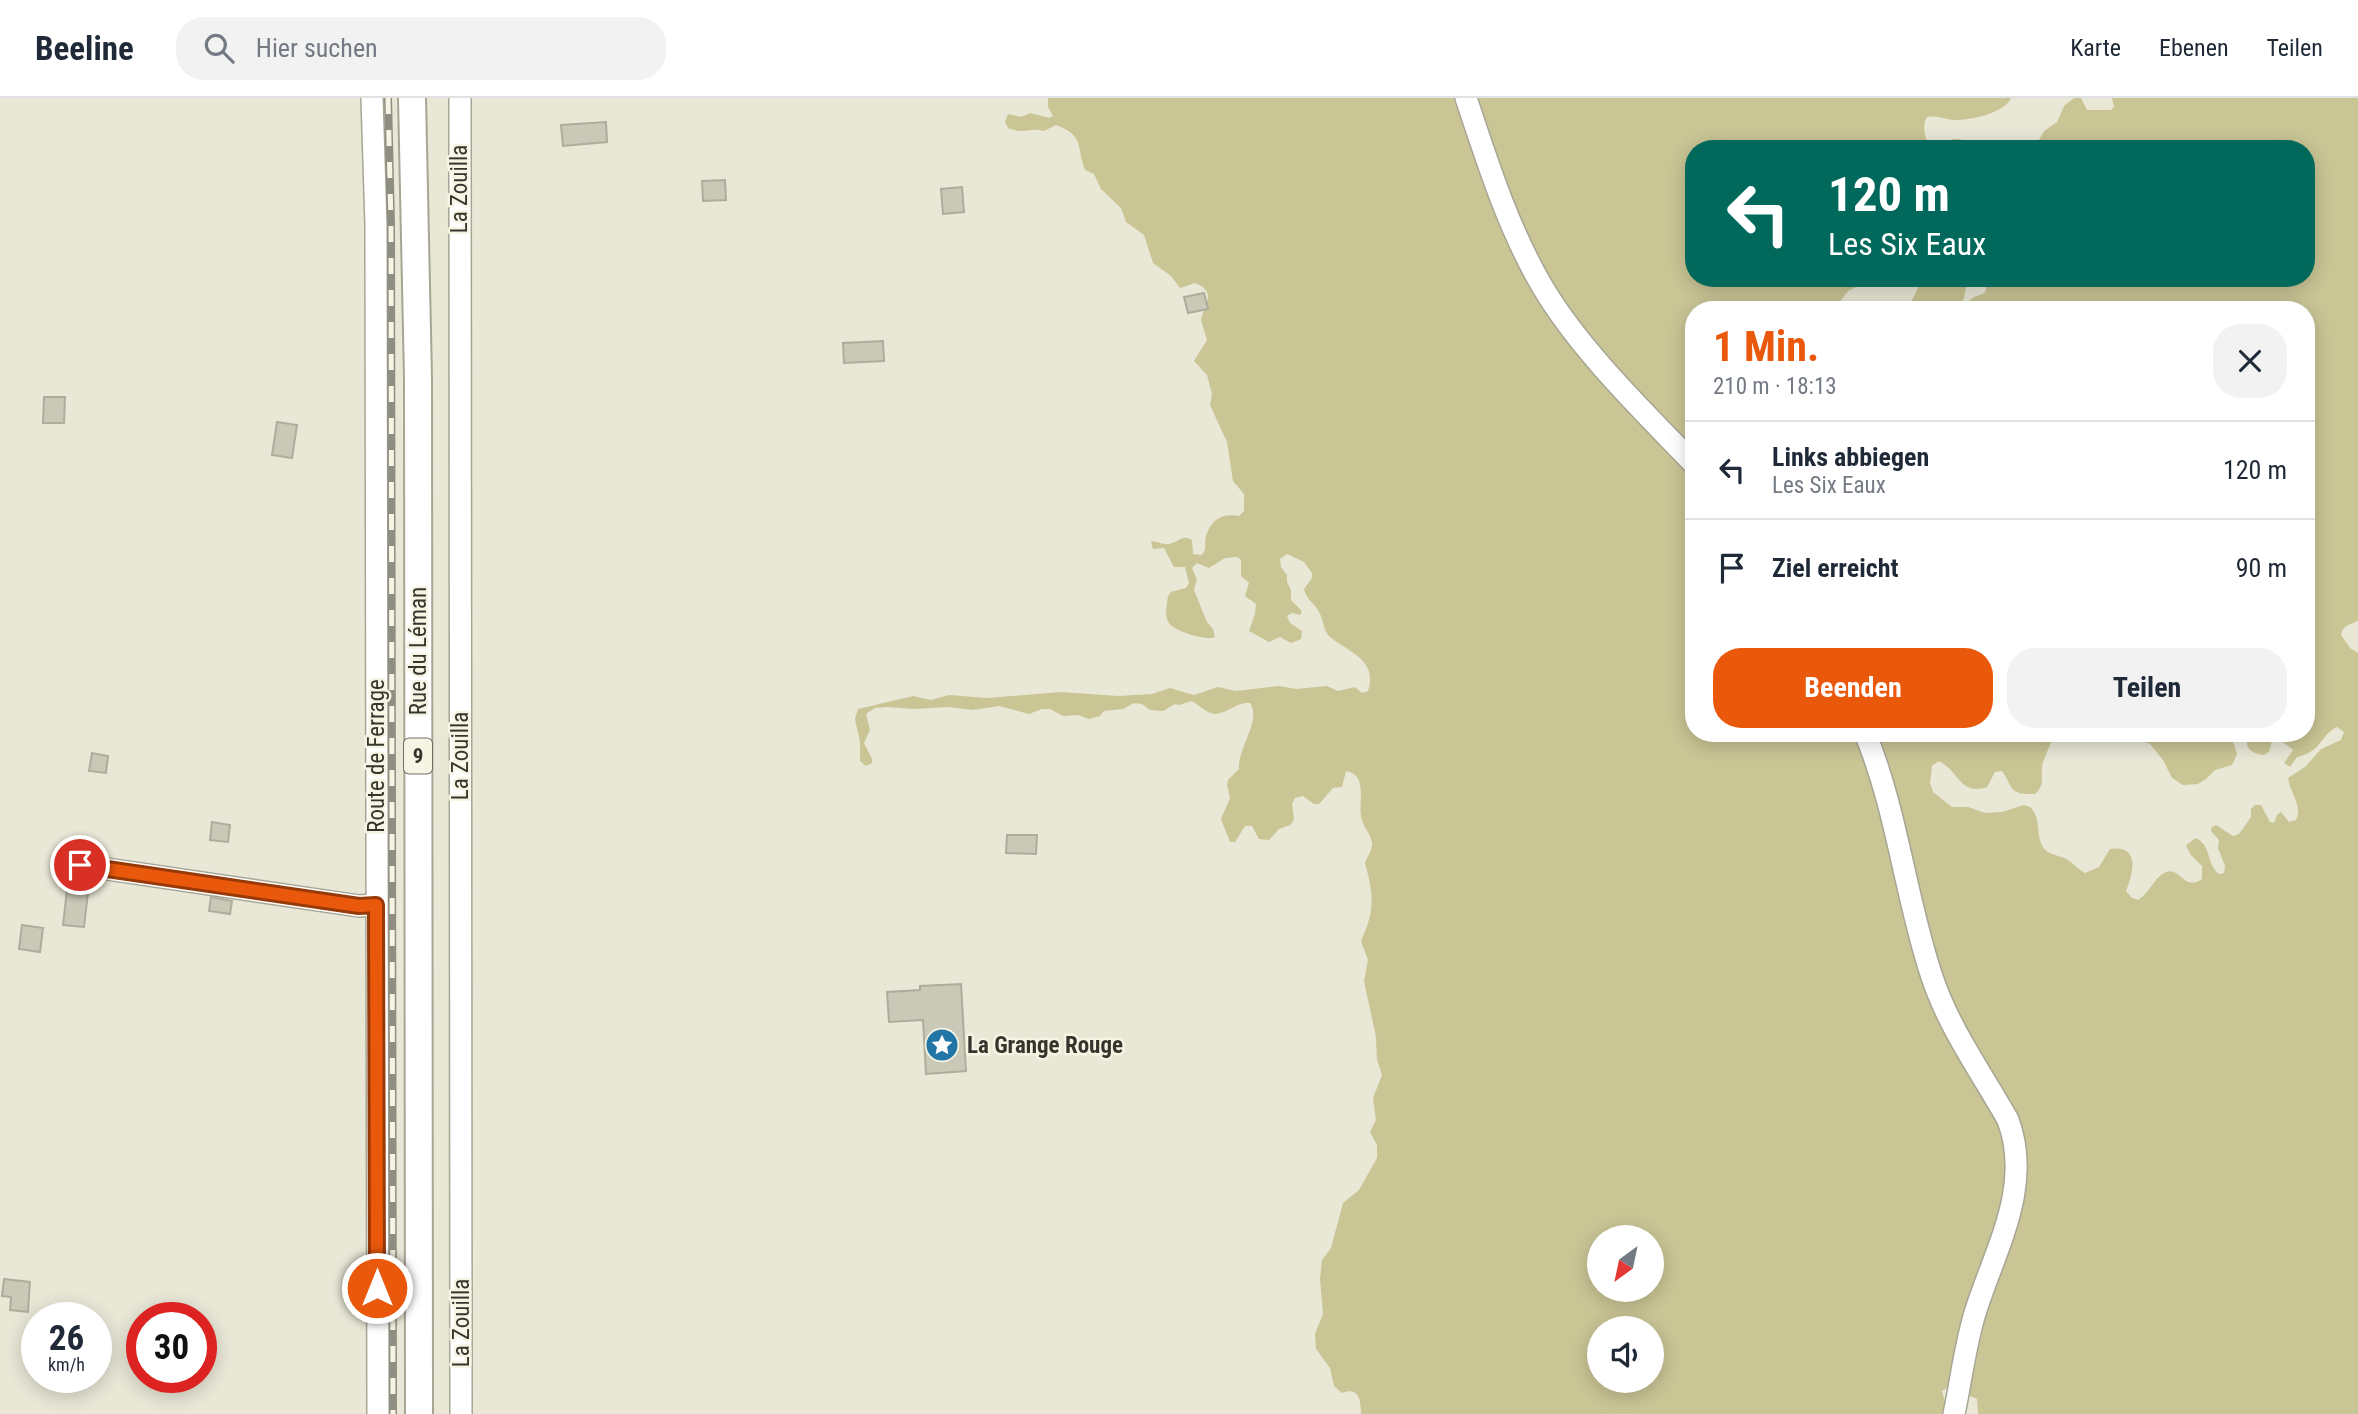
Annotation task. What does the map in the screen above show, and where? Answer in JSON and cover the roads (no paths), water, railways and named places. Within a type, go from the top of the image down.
[{"type":"main road","name":"Rue du Léman","points":[[412,98],[418,364],[419,1414]]},
{"type":"street","name":"Route de Ferrage","points":[[372,98],[376,225],[378,1414]]},
{"type":"street","name":"La Zouilla","points":[[460,98],[461,1414]]},
{"type":"street","points":[[1466,98],[1488,164],[1521,247],[1542,286],[1577,336],[1685,455]]},
{"type":"street","points":[[1868,742],[1886,791],[1931,975],[1955,1029],[2008,1120],[2017,1156],[2015,1197],[1975,1315],[1954,1414]]},
{"type":"street","points":[[80,865],[359,906],[376,905]]},
{"type":"railway","points":[[388,98],[391,224],[393,1414]]},
{"type":"place","name":"La Grange Rouge","points":[[942,1045]]}]
